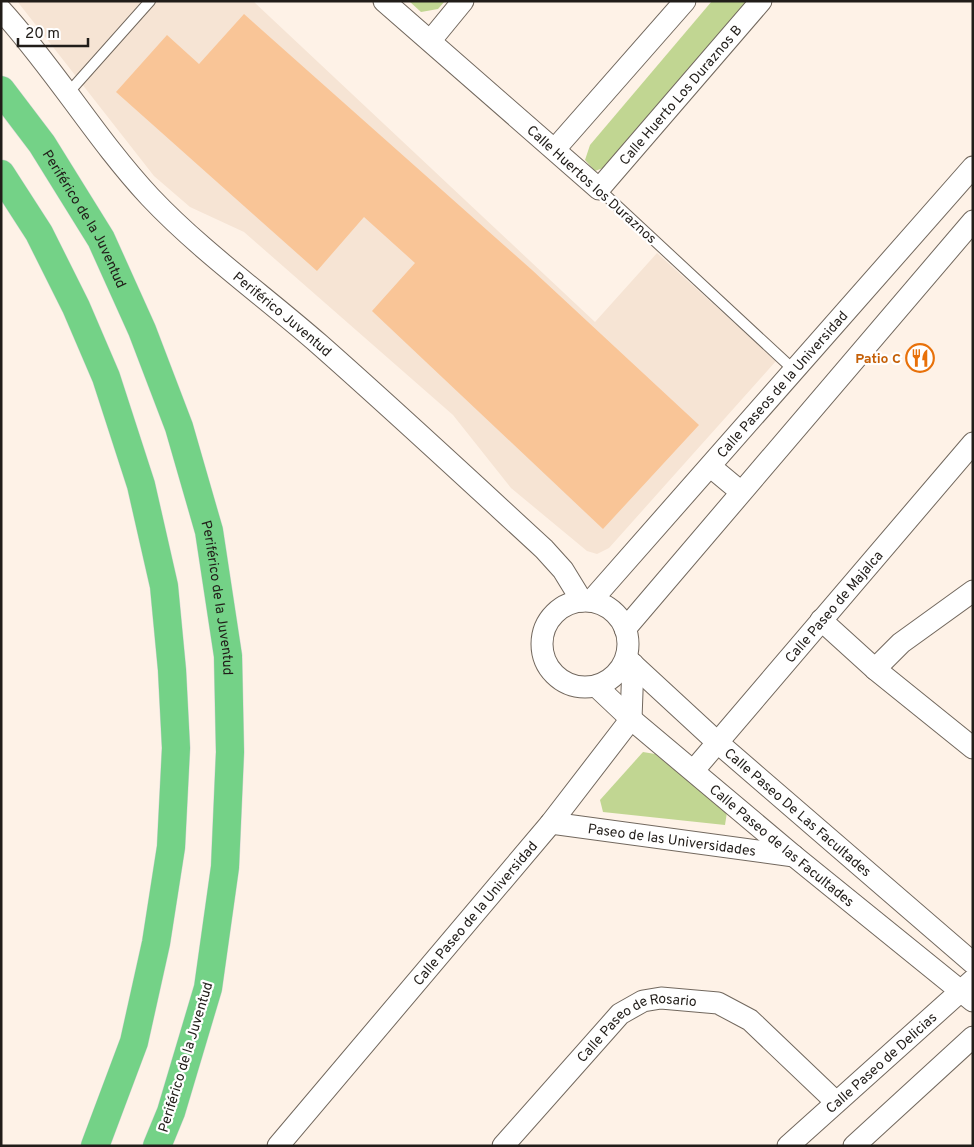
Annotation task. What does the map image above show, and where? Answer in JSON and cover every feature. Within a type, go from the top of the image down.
[{"type":"highway","name":"Periférico de la Juventud","points":[[1,90],[42,144],[101,239],[142,330],[178,427],[209,531],[228,656],[230,752],[225,867],[208,988],[171,1112],[157,1146]]},
{"type":"highway","points":[[1,174],[38,233],[76,306],[106,377],[141,484],[164,586],[172,670],[176,748],[172,847],[160,924],[134,1042],[95,1146]]},
{"type":"street","name":"Calle Huertos los Duraznos","points":[[384,1],[431,40],[599,189]]},
{"type":"street","points":[[431,40],[463,1]]},
{"type":"street","points":[[554,149],[685,1]]},
{"type":"street","name":"Calle Huerto Los Duraznos B","points":[[599,189],[761,1]]},
{"type":"street","name":"Periférico Juventud","points":[[1,10],[69,92],[128,172],[163,210],[196,241],[319,344],[544,549],[563,570],[586,601]]},
{"type":"street","name":"Calle Paseos de la Universidad","points":[[586,601],[711,467],[973,167]]},
{"type":"street","points":[[625,629],[973,221]]},
{"type":"street","name":"Calle Paseo de Majalca","points":[[694,770],[973,443]]},
{"type":"street","points":[[711,467],[740,492]]},
{"type":"street","points":[[875,669],[900,643],[973,591]]},
{"type":"street","points":[[629,661],[609,680],[596,686],[582,687],[568,684],[556,676],[547,664],[543,651],[542,637],[547,623],[556,612],[568,604],[586,601],[612,610],[620,619],[625,629],[628,643],[629,661],[631,718]]},
{"type":"street","points":[[821,620],[875,669],[973,748]]},
{"type":"street","name":"Calle Paseo De Las Facultades","points":[[629,661],[717,742],[973,963]]},
{"type":"street","name":"Calle Paseo de las Facultades","points":[[596,686],[794,856],[969,991]]},
{"type":"street","name":"Calle Paseo de la Universidad","points":[[278,1146],[551,823],[631,718]]},
{"type":"street","name":"Paseo de las Universidades","points":[[551,823],[794,856]]},
{"type":"street","name":"Calle Paseo de Delicias","points":[[788,1146],[836,1102],[969,991]]},
{"type":"street","name":"Calle Paseo de Rosario","points":[[503,1146],[620,1014],[643,1000],[661,998],[718,1003],[750,1020],[836,1102]]},
{"type":"street","points":[[854,1146],[973,1037]]},
{"type":"lane","points":[[69,92],[150,1]]},
{"type":"lane","name":"Calle Huertos los Duraznos","points":[[599,189],[795,370]]},
{"type":"shaded area","points":[[17,1],[253,1],[595,322],[657,253],[776,361],[609,548],[597,554],[587,551],[511,488],[453,415],[244,232],[190,207],[154,176]]},
{"type":"green space","points":[[409,1],[445,1],[438,9],[421,12]]},
{"type":"green space","points":[[712,1],[752,1],[614,164],[595,171],[585,160],[590,145]]},
{"type":"green space","points":[[643,752],[655,754],[727,812],[725,825],[603,812],[600,800]]},
{"type":"building","points":[[244,14],[532,270],[699,425],[603,529],[372,311],[415,263],[364,217],[317,271],[116,92],[167,35],[199,64]]},
{"type":"place","name":"Patio C","points":[[920,358]]}]
